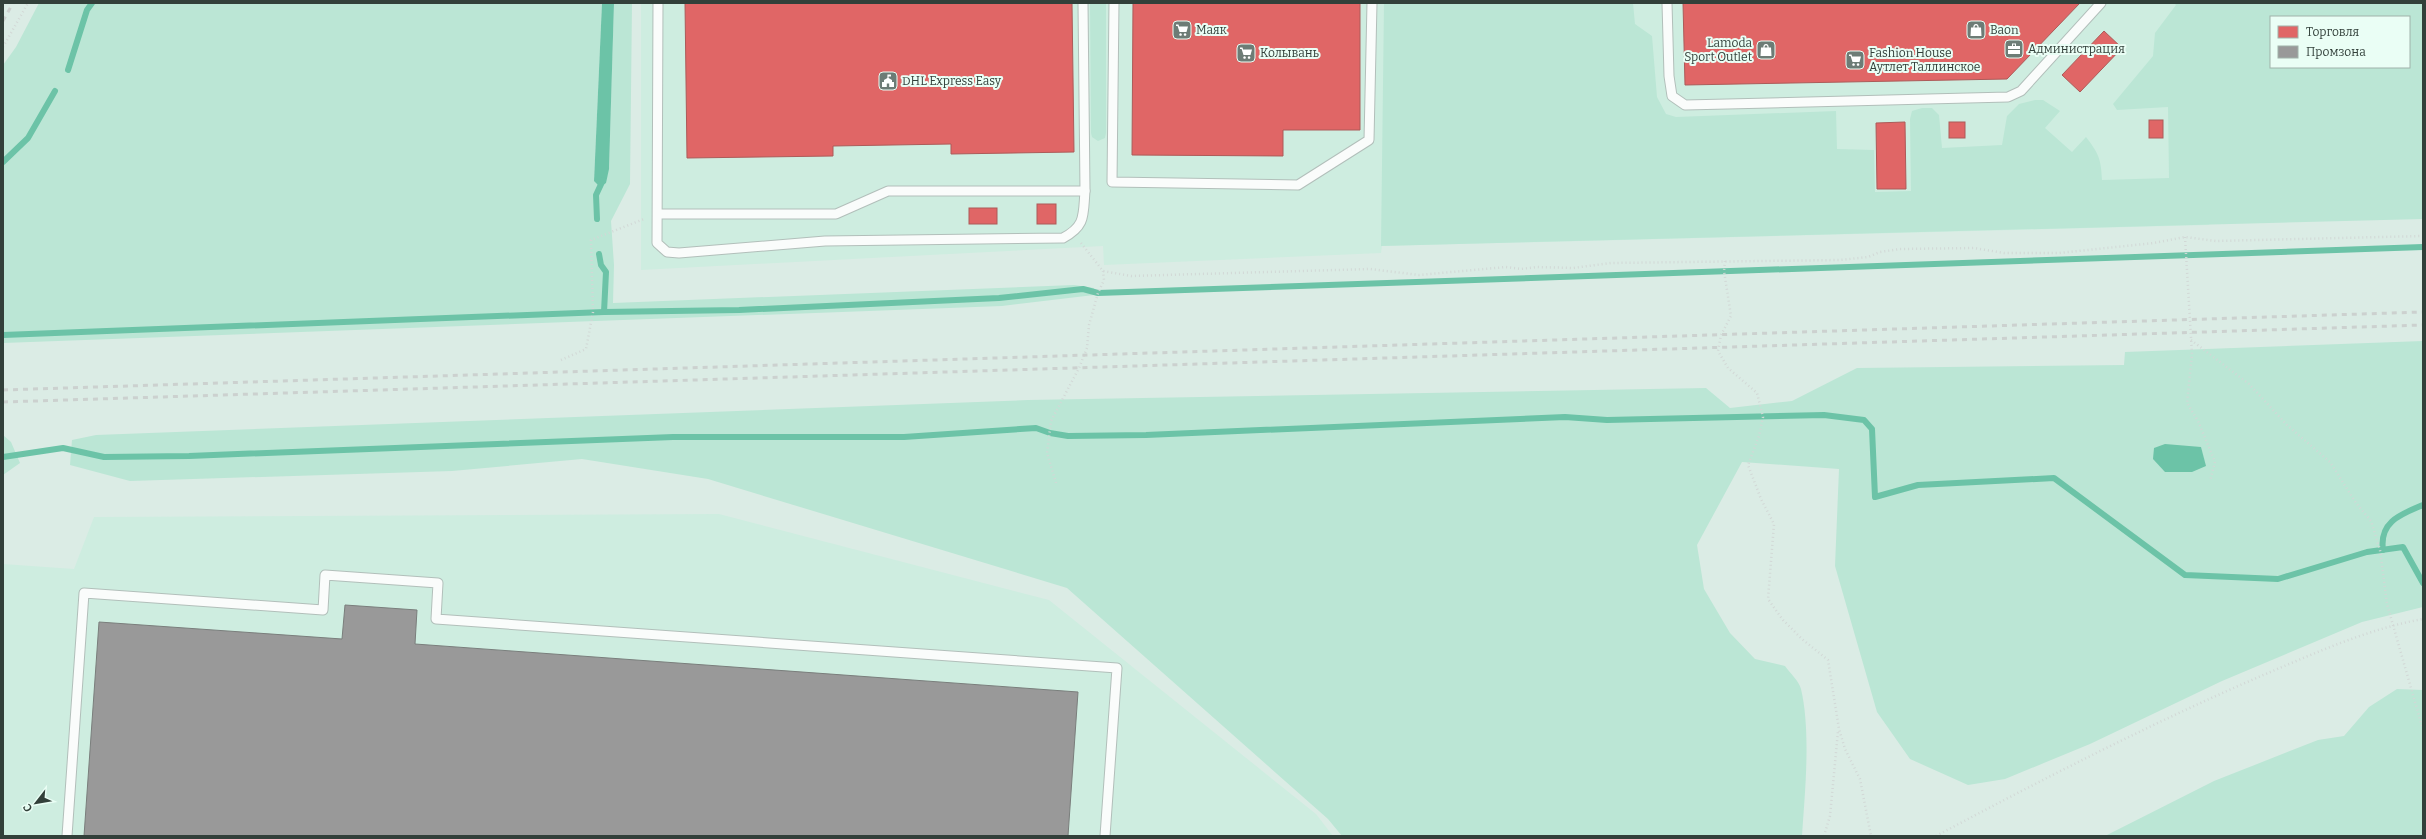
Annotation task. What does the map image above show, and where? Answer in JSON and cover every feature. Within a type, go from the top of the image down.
[{"type":"lane","points":[[658,3],[658,243],[667,252],[679,253],[825,241],[1063,238],[1075,232],[1083,220],[1085,191],[1084,3]]},
{"type":"lane","points":[[1114,3],[1112,182],[1298,185],[1369,140],[1372,3]]},
{"type":"lane","points":[[1667,3],[1672,96],[1685,105],[2008,97],[2021,91],[2100,3]]},
{"type":"lane","points":[[658,214],[836,214],[888,191],[1085,191]]},
{"type":"lane","points":[[67,836],[84,593],[323,610],[325,575],[438,583],[436,618],[1117,668],[1105,836]]},
{"type":"path","points":[[3,46],[28,3]]},
{"type":"path","points":[[561,360],[586,349],[593,312],[591,240],[658,214]]},
{"type":"path","points":[[1103,271],[1131,276],[1370,269],[1419,275],[1498,267],[1520,269],[1538,267],[1573,268],[1611,263],[1685,264],[1725,261],[1840,260],[1868,258],[1880,252],[1917,248],[1974,248],[2004,253],[2074,252],[2100,247],[2154,243],[2185,237],[2216,241],[2423,236]]},
{"type":"path","points":[[2185,237],[2192,354],[2188,404],[2198,421],[2215,462],[2210,481]]},
{"type":"path","points":[[1056,483],[1047,453],[1051,421],[1079,368],[1087,348],[1089,326],[1098,293],[1104,280],[1103,271],[1083,246]]},
{"type":"path","points":[[1725,261],[1724,271],[1731,316],[1721,335],[1718,351],[1728,368],[1757,393],[1763,417],[1759,436],[1748,465],[1761,499],[1774,524],[1768,598],[1783,620],[1802,639],[1828,660],[1839,729],[1845,749],[1860,779],[1871,836]]},
{"type":"path","points":[[2191,340],[2250,384],[2287,425],[2330,462],[2356,503],[2371,521],[2380,550],[2387,604],[2395,626],[2423,730]]},
{"type":"path","points":[[1936,836],[2093,752],[2226,691],[2377,631],[2423,619]]},
{"type":"path","points":[[1824,836],[1830,816],[1839,729]]},
{"type":"shaded area","points":[[39,3],[602,3],[594,181],[609,169],[614,3],[632,3],[630,184],[611,221],[614,265],[613,303],[1074,285],[1094,288],[1094,295],[1002,306],[3,343],[3,65],[16,47]]},
{"type":"shaded area","points":[[602,3],[614,3],[609,169],[606,183],[600,187],[594,181]]},
{"type":"shaded area","points":[[641,3],[2202,3],[2209,225],[1382,246],[1381,253],[1104,265],[1103,246],[641,270]]},
{"type":"shaded area","points":[[1090,3],[1106,3],[1106,133],[1105,138],[1098,141],[1092,137],[1091,133]]},
{"type":"shaded area","name":"Fashion House Аутлет Таллинское","points":[[1384,3],[1633,3],[1635,24],[1652,36],[1657,97],[1666,114],[1676,117],[1836,111],[1837,149],[1874,150],[1875,192],[1911,191],[1910,119],[1912,111],[1922,108],[1932,108],[1939,115],[1942,148],[2002,145],[2007,116],[2019,104],[2035,100],[2043,100],[2060,111],[2045,128],[2072,152],[2086,137],[2094,148],[2098,157],[2101,167],[2102,180],[2169,178],[2168,107],[2117,110],[2113,104],[2153,56],[2155,33],[2176,5],[2174,3],[2423,3],[2423,219],[1381,246]]},
{"type":"shaded area","points":[[2423,341],[2423,607],[2362,622],[2222,681],[2090,744],[2005,779],[1968,785],[1910,759],[1877,712],[1835,566],[1839,469],[1742,462],[1697,545],[1704,589],[1730,633],[1755,659],[1785,666],[1800,686],[1804,706],[1807,743],[1802,836],[1342,836],[1328,819],[1067,588],[708,479],[582,459],[452,471],[130,481],[70,465],[72,440],[96,435],[1028,400],[1706,388],[1730,408],[1792,401],[1857,368],[2124,365],[2125,352]],"holes":[[[2186,447],[2201,447],[2153,459]]]},
{"type":"shaded area","points":[[3,435],[11,442],[20,463],[3,475]]},
{"type":"shaded area","points":[[2165,444],[2201,447],[2206,466],[2192,472],[2165,472],[2153,459],[2154,448]]},
{"type":"shaded area","points":[[719,514],[1049,600],[1316,814],[1333,836],[3,836],[3,564],[74,569],[94,517]]},
{"type":"shaded area","points":[[2397,689],[2423,690],[2423,836],[2105,836],[2214,781],[2318,740],[2344,736],[2369,707]]},
{"type":"building: Торговля","points":[[685,3],[1072,3],[1074,152],[951,154],[951,144],[833,146],[833,156],[687,158]]},
{"type":"building: Торговля","name":"Колывань","points":[[1133,3],[1360,3],[1360,130],[1283,130],[1283,156],[1132,155]]},
{"type":"building: Торговля","name":"Fashion House Аутлет Таллинское","points":[[1683,3],[2080,3],[2007,79],[1685,85]]},
{"type":"building: Торговля","points":[[2104,31],[2122,48],[2080,92],[2062,75]]},
{"type":"building: Торговля","points":[[2149,120],[2163,120],[2163,138],[2149,138]]},
{"type":"building: Торговля","points":[[1905,122],[1906,189],[1877,189],[1876,123]]},
{"type":"building: Торговля","points":[[1949,122],[1965,122],[1965,138],[1949,138]]},
{"type":"building: Торговля","points":[[1037,204],[1056,204],[1056,224],[1037,224]]},
{"type":"building: Торговля","points":[[969,208],[997,208],[997,224],[969,224]]},
{"type":"building: Промзона","points":[[345,605],[417,610],[415,644],[1078,692],[1068,836],[84,836],[99,622],[342,639]]},
{"type":"waterway","points":[[68,70],[87,10],[92,3]]},
{"type":"waterway","points":[[3,162],[28,138],[55,91]]},
{"type":"waterway","points":[[597,219],[596,195],[603,180]]},
{"type":"waterway","points":[[3,335],[604,312],[739,310],[999,298],[1083,289],[1098,293],[2423,247]]},
{"type":"waterway","points":[[599,254],[601,265],[606,272],[604,312]]},
{"type":"waterway","points":[[3,457],[63,448],[104,457],[189,456],[673,437],[904,437],[1036,428],[1050,433],[1068,436],[1146,435],[1565,417],[1607,420],[1824,415],[1864,420],[1872,429],[1875,497],[1918,485],[2054,478],[2185,575],[2278,579],[2367,552],[2403,547],[2423,583]]},
{"type":"waterway","points":[[2383,550],[2383,540],[2388,525],[2400,516],[2423,505]]},
{"type":"railway","points":[[3,21],[13,3]]},
{"type":"railway","points":[[3,390],[2423,312]]},
{"type":"railway","points":[[3,402],[2423,325]]},
{"type":"place","name":"Маяк","points":[[1182,30]]},
{"type":"place","name":"Baon","points":[[1976,30]]},
{"type":"place","name":"Администрация","points":[[2014,49]]},
{"type":"place","name":"Lamoda Sport Outlet","points":[[1766,50]]},
{"type":"place","name":"Колывань","points":[[1246,53]]},
{"type":"place","name":"Fashion House Аутлет Таллинское","points":[[1855,60]]},
{"type":"place","name":"DHL Express Easy","points":[[888,81]]}]
